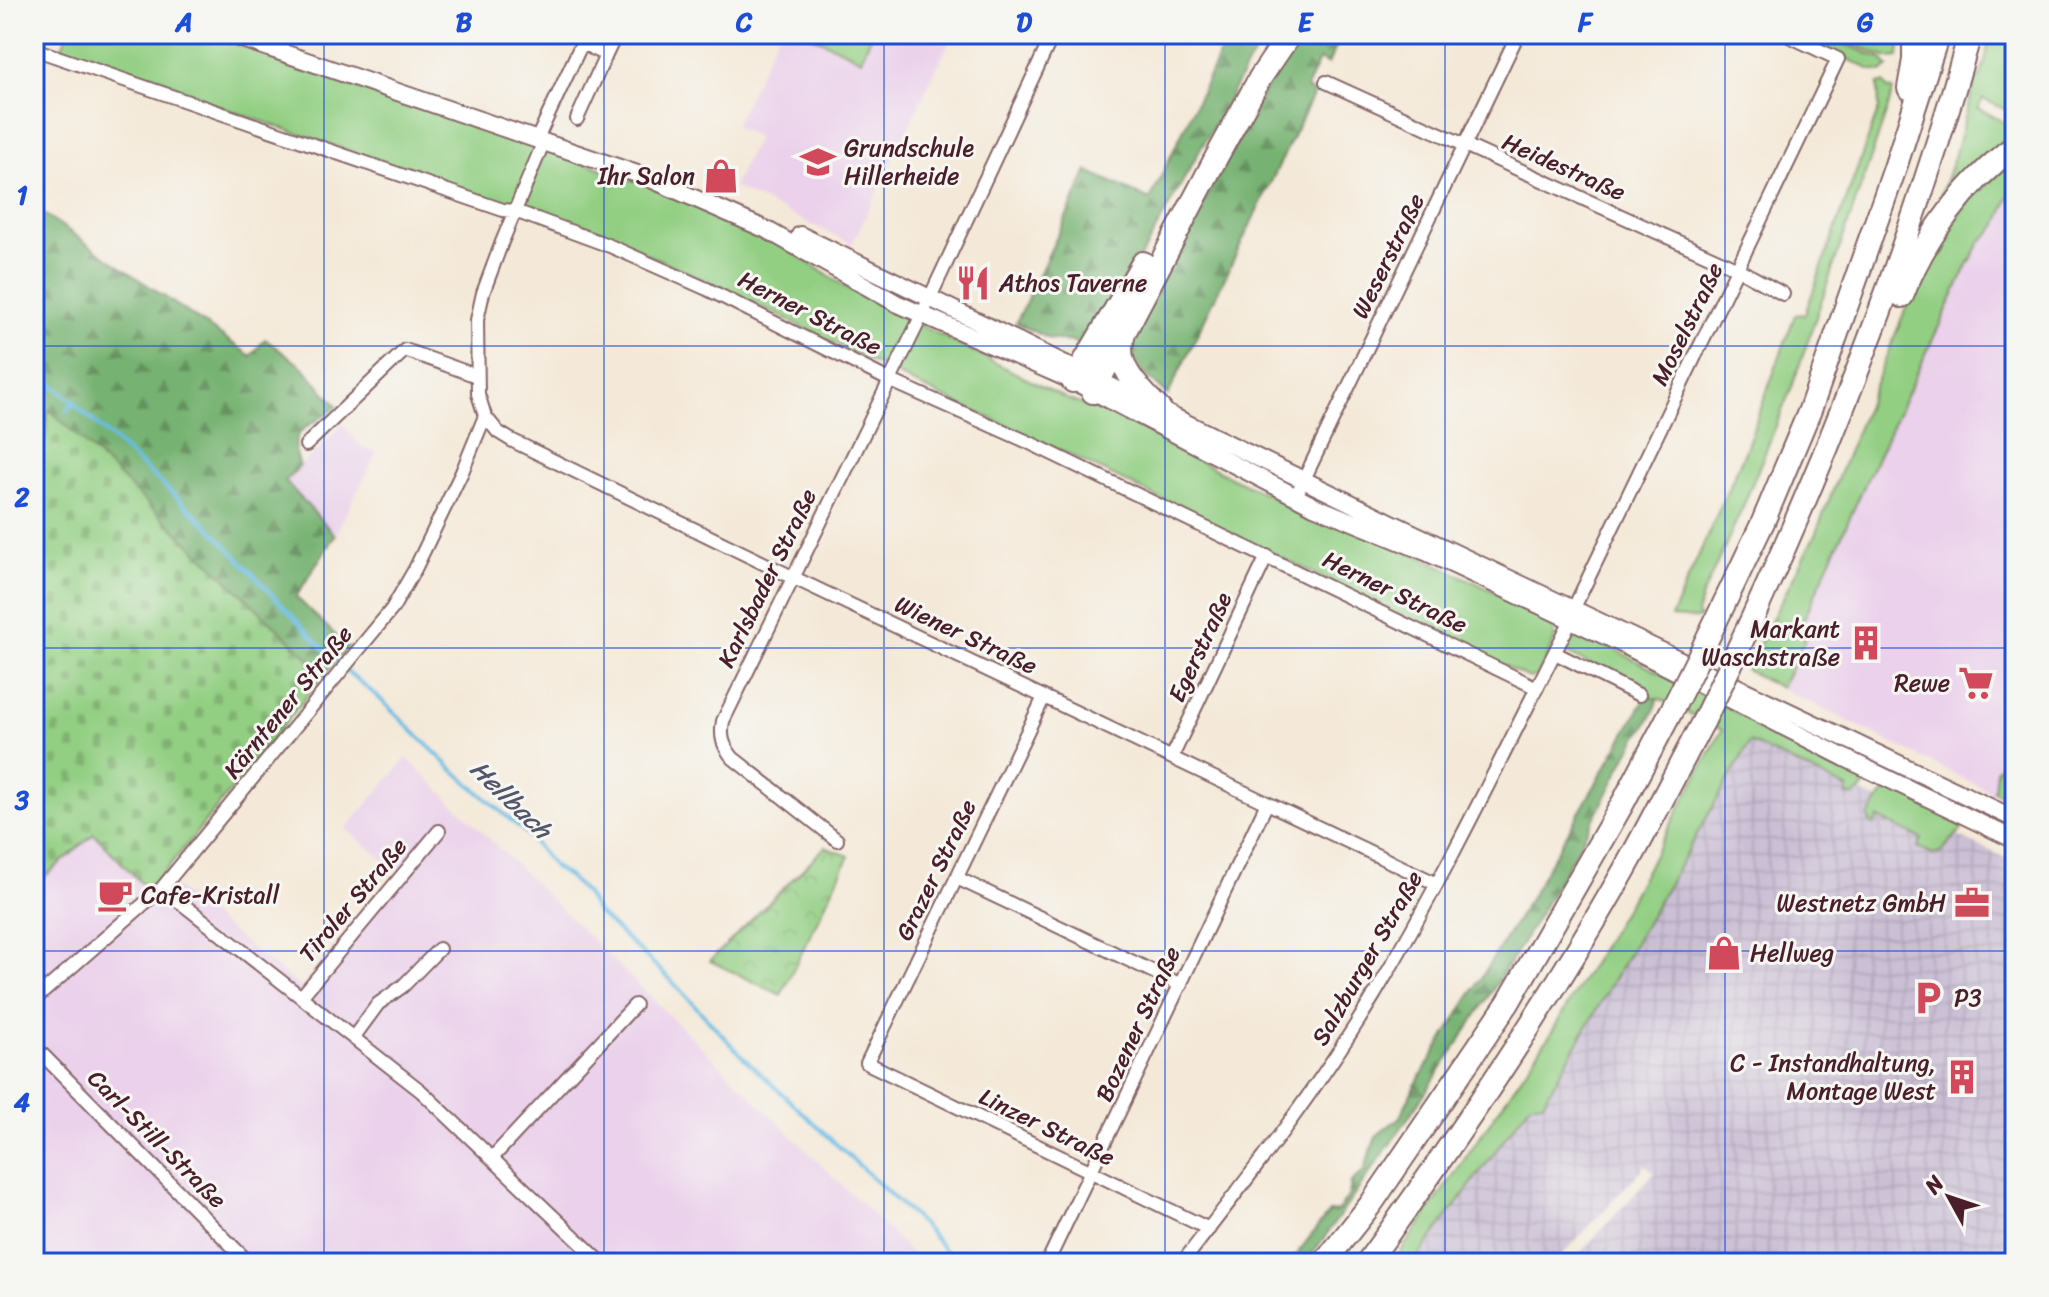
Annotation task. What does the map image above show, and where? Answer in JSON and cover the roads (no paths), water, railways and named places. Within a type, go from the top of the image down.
[{"type":"highway","points":[[1076,376],[1276,34]]},
{"type":"highway","points":[[1096,386],[1260,78],[1290,34]]},
{"type":"highway","points":[[1894,171],[1914,60],[1914,34]]},
{"type":"highway","points":[[1324,1263],[1371,1204],[1508,1003],[1624,801],[1702,650],[1763,522],[1810,410],[1894,171],[1938,34]]},
{"type":"highway","points":[[1367,1263],[1532,1023],[1621,876],[1704,720],[1805,506],[1859,369],[1909,232],[1970,34]]},
{"type":"highway","points":[[1859,369],[1890,326],[1912,270],[1961,197],[2015,146]]},
{"type":"highway","points":[[1128,321],[1120,346],[1121,358],[1133,382],[1161,411]]},
{"type":"main road","name":"Herner Straße","points":[[228,34],[701,189],[786,227],[928,298],[1296,496],[1570,615],[2015,819]]},
{"type":"main road","name":"Herner Straße","points":[[259,34],[646,177],[767,230],[921,315],[1076,376]]},
{"type":"main road","name":"Herner Straße","points":[[1096,386],[1161,411],[1304,479],[2015,840]]},
{"type":"street","points":[[577,119],[616,34]]},
{"type":"street","name":"Karlsbader Straße","points":[[837,840],[733,758],[724,747],[721,734],[723,721],[921,315],[1053,34]]},
{"type":"street","name":"Weserstraße","points":[[1296,496],[1518,34]]},
{"type":"street","name":"Moselstraße","points":[[1570,615],[1838,59],[1785,34]]},
{"type":"street","points":[[485,416],[478,394],[477,376],[477,320],[483,293],[540,137],[582,43],[606,55]]},
{"type":"street","name":"Herner Straße","points":[[34,49],[610,246],[707,289],[889,380],[1028,442],[1537,688]]},
{"type":"street","name":"Heidestraße","points":[[1326,82],[1738,269],[1783,294]]},
{"type":"street","points":[[306,445],[405,350],[477,376]]},
{"type":"street","name":"Wiener Straße","points":[[485,416],[498,432],[511,440],[1437,884]]},
{"type":"street","name":"Kärntener Straße","points":[[34,1000],[162,888],[392,609],[462,472],[485,416]]},
{"type":"street","name":"Egerstraße","points":[[1172,757],[1267,556]]},
{"type":"street","name":"Salzburger Straße","points":[[1182,1263],[1297,1113],[1373,997],[1437,884],[1555,653],[1570,615]]},
{"type":"street","points":[[1555,653],[1639,695]]},
{"type":"street","name":"Grazer Straße","points":[[867,1063],[1044,697]]},
{"type":"street","name":"Bozener Straße","points":[[1047,1263],[1267,803]]},
{"type":"street","name":"Tiroler Straße","points":[[301,997],[439,831]]},
{"type":"street","points":[[957,878],[1181,985]]},
{"type":"street","name":"Tiroler Straße","points":[[162,888],[421,1091],[602,1263]]},
{"type":"street","points":[[353,1038],[378,1004],[403,986],[439,949]]},
{"type":"street","points":[[492,1158],[635,1005]]},
{"type":"street","name":"Carl-Still-Straße","points":[[34,1046],[249,1263]]},
{"type":"street","name":"Linzer Straße","points":[[867,1063],[1209,1229]]},
{"type":"waterway","name":"Hellbach","points":[[34,367],[207,525],[335,661],[527,834],[554,867],[586,894],[597,912],[669,978],[743,1057],[925,1227],[956,1263]]},
{"type":"waterway","name":"Hellbach","points":[[67,410],[75,402]]},
{"type":"waterway","points":[[34,435],[41,429]]},
{"type":"place","name":"Grundschule Hillerheide","points":[[818,162]]},
{"type":"place","name":"Ihr Salon","points":[[721,176]]},
{"type":"place","name":"Athos Taverne","points":[[973,283]]},
{"type":"place","name":"Markant Waschstraße","points":[[1866,643]]},
{"type":"place","name":"Rewe","points":[[1976,683]]},
{"type":"place","name":"Cafe-Kristall","points":[[115,895]]},
{"type":"place","name":"Westnetz GmbH","points":[[1972,903]]},
{"type":"place","name":"Hellweg","points":[[1724,953]]},
{"type":"place","name":"P3","points":[[1928,998]]},
{"type":"place","name":"C - Instandhaltung, Montage West","points":[[1962,1077]]}]
